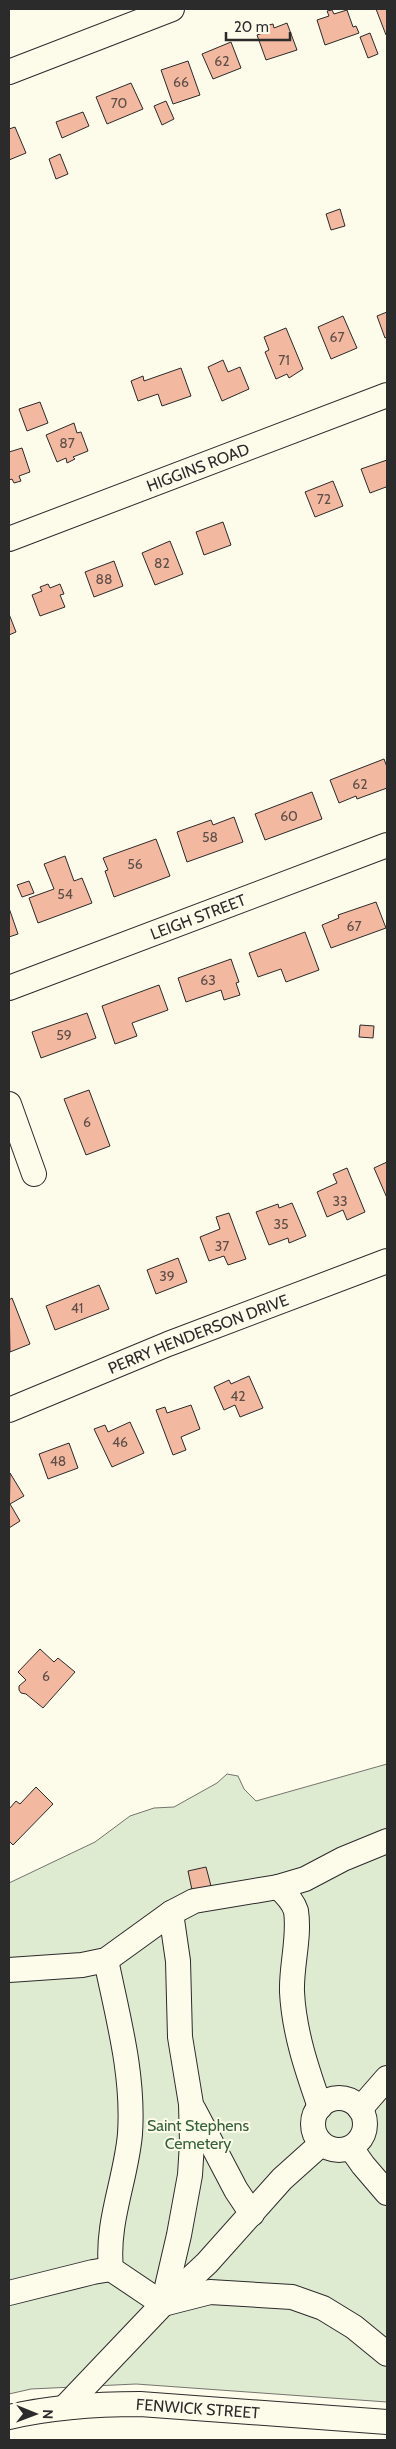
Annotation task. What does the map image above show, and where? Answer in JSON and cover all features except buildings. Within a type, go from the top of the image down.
[{"type":"street","points":[[9,72],[163,10]]},
{"type":"street","name":"HIGGINS ROAD","points":[[9,539],[387,395]]},
{"type":"street","name":"LEIGH STREET","points":[[9,988],[387,845]]},
{"type":"street","points":[[9,1104],[34,1174]]},
{"type":"street","name":"PERRY HENDERSON DRIVE","points":[[9,1410],[168,1344],[387,1261]]},
{"type":"street","points":[[9,1970],[82,1964],[106,1960],[171,1913],[194,1902],[278,1887],[305,1879],[343,1859],[387,1841]]},
{"type":"street","points":[[278,1887],[290,1898],[295,1910],[292,1991],[295,2023],[320,2107]]},
{"type":"street","points":[[162,2304],[179,2235],[190,2175],[192,2143],[191,2104],[180,2037],[178,1961],[171,1913]]},
{"type":"street","points":[[106,1960],[123,2040],[130,2104],[130,2134],[124,2175],[111,2228],[109,2250],[111,2269]]},
{"type":"street","points":[[360,2109],[384,2088]]},
{"type":"street","points":[[340,2098],[353,2102],[360,2109],[365,2118],[365,2129],[360,2140],[352,2148],[333,2150],[321,2144],[316,2136],[313,2125],[315,2114],[320,2107],[328,2100],[340,2098]]},
{"type":"street","points":[[191,2104],[236,2190],[252,2214]]},
{"type":"street","points":[[65,2407],[162,2304],[207,2263],[282,2179],[321,2144]]},
{"type":"street","points":[[352,2148],[363,2165],[387,2193]]},
{"type":"street","points":[[9,2293],[111,2269],[162,2304],[210,2292],[292,2298],[324,2308],[354,2327],[387,2354]]},
{"type":"street","name":"FENWICK STREET","points":[[9,2417],[65,2407],[140,2404],[387,2422]]},
{"type":"green space","name":"Saint Stephens Cemetery","points":[[387,1764],[387,2402],[136,2384],[31,2389],[9,2394],[9,1883],[95,1842],[130,1816],[154,1808],[174,1807],[217,1783],[227,1774],[238,1776],[244,1789],[256,1801]]}]
